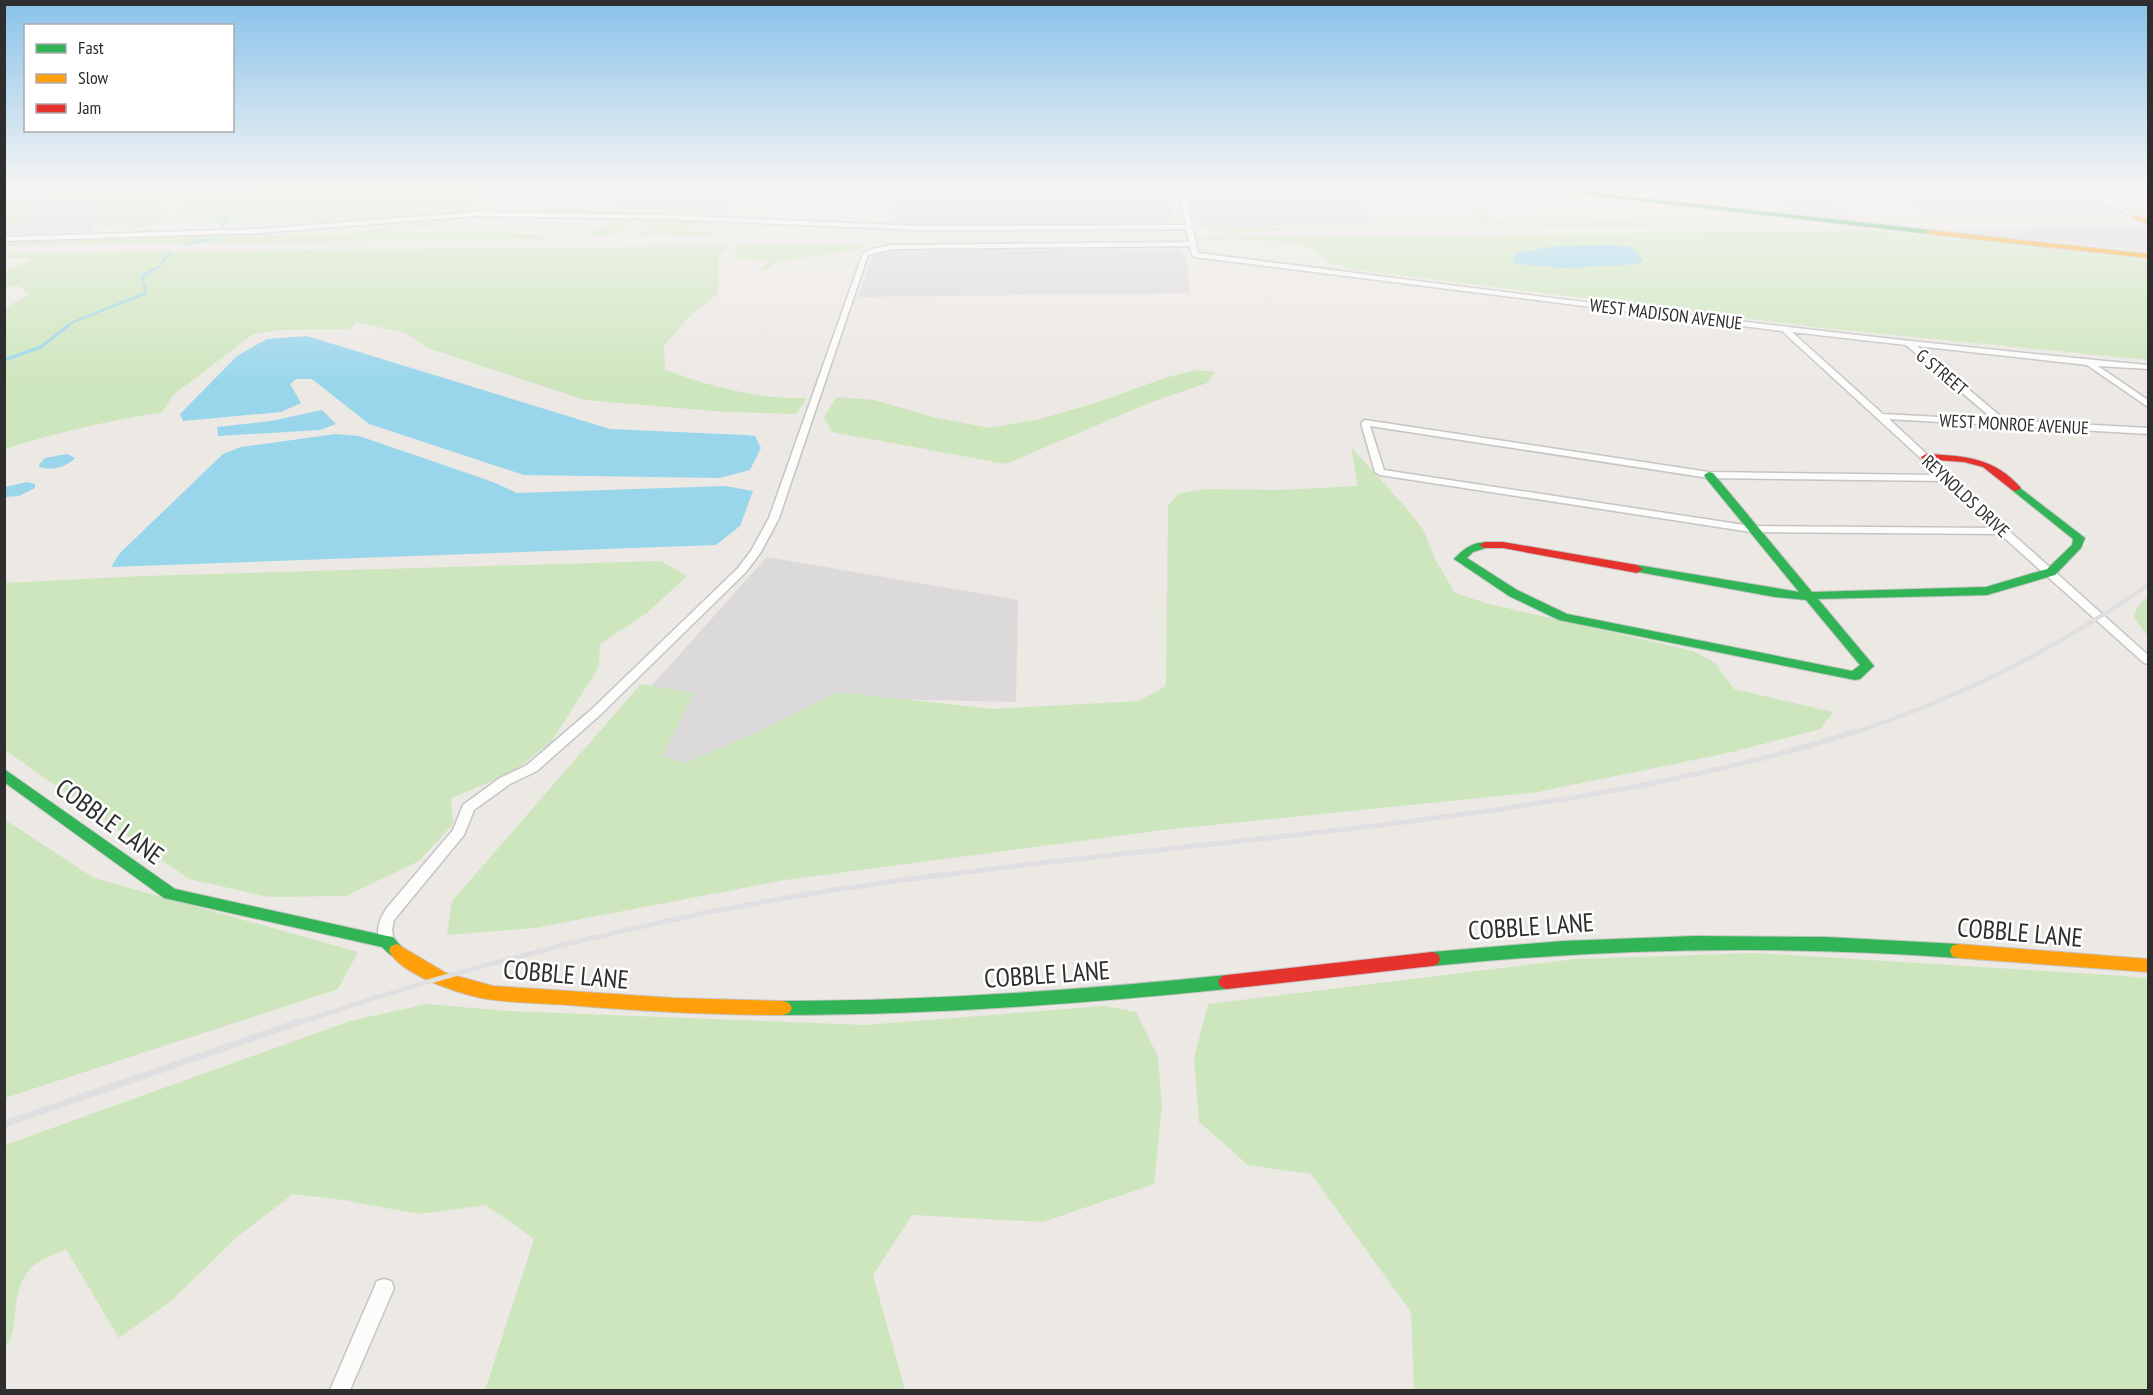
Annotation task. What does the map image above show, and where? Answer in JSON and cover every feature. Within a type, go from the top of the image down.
[{"type":"street","points":[[387,942],[383,934],[385,923],[391,913],[459,832],[468,808],[505,781],[532,768],[596,712],[731,582],[756,552],[774,519],[862,257],[869,252]]},
{"type":"street","name":"WEST MADISON AVENUE","points":[[1194,252],[1195,255],[1784,329],[1909,344],[2148,367]]},
{"type":"street","points":[[2113,252],[2148,256]]},
{"type":"street","name":"REYNOLDS DRIVE","points":[[1784,329],[2148,661]]},
{"type":"street","name":"G STREET","points":[[1909,344],[2004,423]]},
{"type":"street","points":[[2087,362],[2148,404]]},
{"type":"street","name":"WEST MONROE AVENUE","points":[[1880,416],[2148,431]]},
{"type":"street","points":[[1948,478],[1709,475],[1365,423],[1380,472],[1751,529],[2003,531]]},
{"type":"street","points":[[1709,475],[1751,529],[1807,596],[1867,666],[1864,671],[1855,676],[1563,617],[1513,593],[1460,559],[1467,550],[1483,543],[1503,545],[1775,593],[1807,596],[1987,591],[2051,572],[2076,546],[2079,538],[1987,465],[1964,459],[1926,458]]},
{"type":"street","name":"COBBLE LANE","points":[[4,774],[170,894],[387,942],[415,966],[445,980],[470,988],[500,993],[621,1003],[729,1008],[852,1009],[1047,1000],[1514,950],[1610,945],[1798,943],[1881,946],[2148,966]]},
{"type":"street","points":[[340,1390],[384,1288]]},
{"type":"shaded area","points":[[884,252],[1182,252],[1186,256],[1190,293],[858,297],[872,256]]},
{"type":"shaded area","points":[[767,557],[1018,600],[1016,702],[837,698],[693,769],[593,751]]},
{"type":"green space","points":[[723,252],[719,257],[718,293],[688,318],[664,346],[665,370],[735,391],[807,398],[796,414],[726,412],[585,400],[428,348],[406,333],[356,322],[349,329],[275,330],[252,335],[174,394],[162,412],[44,437],[5,449],[5,308],[29,294],[19,286],[5,287],[5,270],[33,260],[5,258],[5,253]]},
{"type":"green space","points":[[736,252],[839,252],[777,262],[766,270],[759,270],[769,260],[732,257]]},
{"type":"green space","points":[[1316,252],[2082,252],[2148,259],[2148,360],[1824,328],[1332,265]]},
{"type":"green space","points":[[1196,370],[1215,372],[1207,383],[1149,403],[1006,464],[832,432],[824,417],[837,397],[874,400],[933,417],[990,428],[1040,419]]},
{"type":"green space","points":[[1351,447],[1424,531],[1435,559],[1455,593],[1489,604],[1693,651],[1715,663],[1734,689],[1833,712],[1821,729],[1732,752],[1538,792],[1163,830],[785,880],[535,928],[447,935],[452,901],[641,684],[694,693],[662,756],[685,763],[753,734],[838,692],[993,709],[1138,701],[1166,686],[1168,506],[1178,494],[1207,489],[1280,490],[1358,486]]},
{"type":"green space","points":[[661,561],[687,576],[647,613],[600,644],[599,667],[551,742],[512,773],[451,798],[453,824],[419,861],[346,896],[269,897],[189,879],[5,750],[4,583],[143,576]]},
{"type":"green space","points":[[2148,597],[2148,637],[2133,616],[2141,602]]},
{"type":"green space","points":[[4,819],[94,878],[358,952],[338,989],[5,1098]]},
{"type":"green space","points":[[1756,953],[2148,979],[2148,1390],[1414,1390],[1411,1312],[1311,1174],[1248,1165],[1199,1122],[1194,1058],[1208,1004],[1575,959]]},
{"type":"green space","points":[[427,1004],[507,1011],[866,1025],[1104,1006],[1136,1012],[1158,1057],[1162,1105],[1154,1184],[1043,1222],[912,1215],[873,1275],[905,1390],[485,1390],[534,1239],[486,1205],[419,1214],[343,1200],[293,1194],[237,1237],[172,1300],[119,1338],[66,1249],[51,1255],[32,1268],[21,1283],[13,1333],[5,1347],[5,1145],[350,1021]]},
{"type":"water","points":[[1636,252],[1643,260],[1639,264],[1566,268],[1517,264],[1512,260],[1516,253]]},
{"type":"water","points":[[307,336],[610,429],[755,436],[761,448],[750,470],[719,478],[524,475],[369,424],[312,379],[296,379],[290,384],[301,403],[281,412],[183,421],[180,414],[237,356],[267,339]]},
{"type":"water","points":[[322,410],[336,424],[320,430],[218,436],[217,427],[271,421]]},
{"type":"water","points":[[336,434],[359,436],[493,482],[517,493],[725,486],[753,491],[740,526],[716,545],[111,567],[120,553],[223,454],[241,447]]},
{"type":"water","points":[[67,454],[75,458],[63,466],[47,469],[38,466],[45,458]]},
{"type":"water","points":[[27,482],[35,484],[35,488],[19,496],[5,497],[5,487]]},
{"type":"waterway","points":[[67,327],[73,322],[146,293],[142,276],[159,267],[170,253]]},
{"type":"waterway","points":[[4,360],[41,347],[69,325]]},
{"type":"railway","points":[[1853,733],[1932,704],[2006,670],[2078,630],[2148,585]]},
{"type":"railway","points":[[295,1024],[370,999],[598,936],[753,904],[909,879],[1331,831],[1531,805],[1728,767],[1857,731]]},
{"type":"railway","points":[[4,1124],[299,1022]]},
{"type":"traffic: fast","points":[[1485,545],[1469,550],[1460,559],[1513,593],[1563,617],[1855,676],[1867,666],[1709,475]]},
{"type":"traffic: fast","points":[[1637,569],[1775,593],[1807,596],[1987,591],[2051,572],[2077,546],[2079,538],[2016,488]]},
{"type":"traffic: fast","points":[[4,774],[170,894],[387,942],[397,951]]},
{"type":"traffic: fast","points":[[1432,959],[1629,944],[1761,942],[1958,951]]},
{"type":"traffic: fast","points":[[783,1008],[894,1007],[1005,1002],[1227,982]]},
{"type":"traffic: slow","points":[[2113,252],[2148,256]]},
{"type":"traffic: slow","points":[[397,951],[422,969],[449,982],[493,993],[674,1005],[783,1008]]},
{"type":"traffic: slow","points":[[1958,951],[2148,966]]},
{"type":"traffic: jam","points":[[1926,457],[1964,459],[1987,465],[2016,488]]},
{"type":"traffic: jam","points":[[1485,545],[1503,545],[1637,569]]},
{"type":"traffic: jam","points":[[1227,982],[1432,959]]}]
